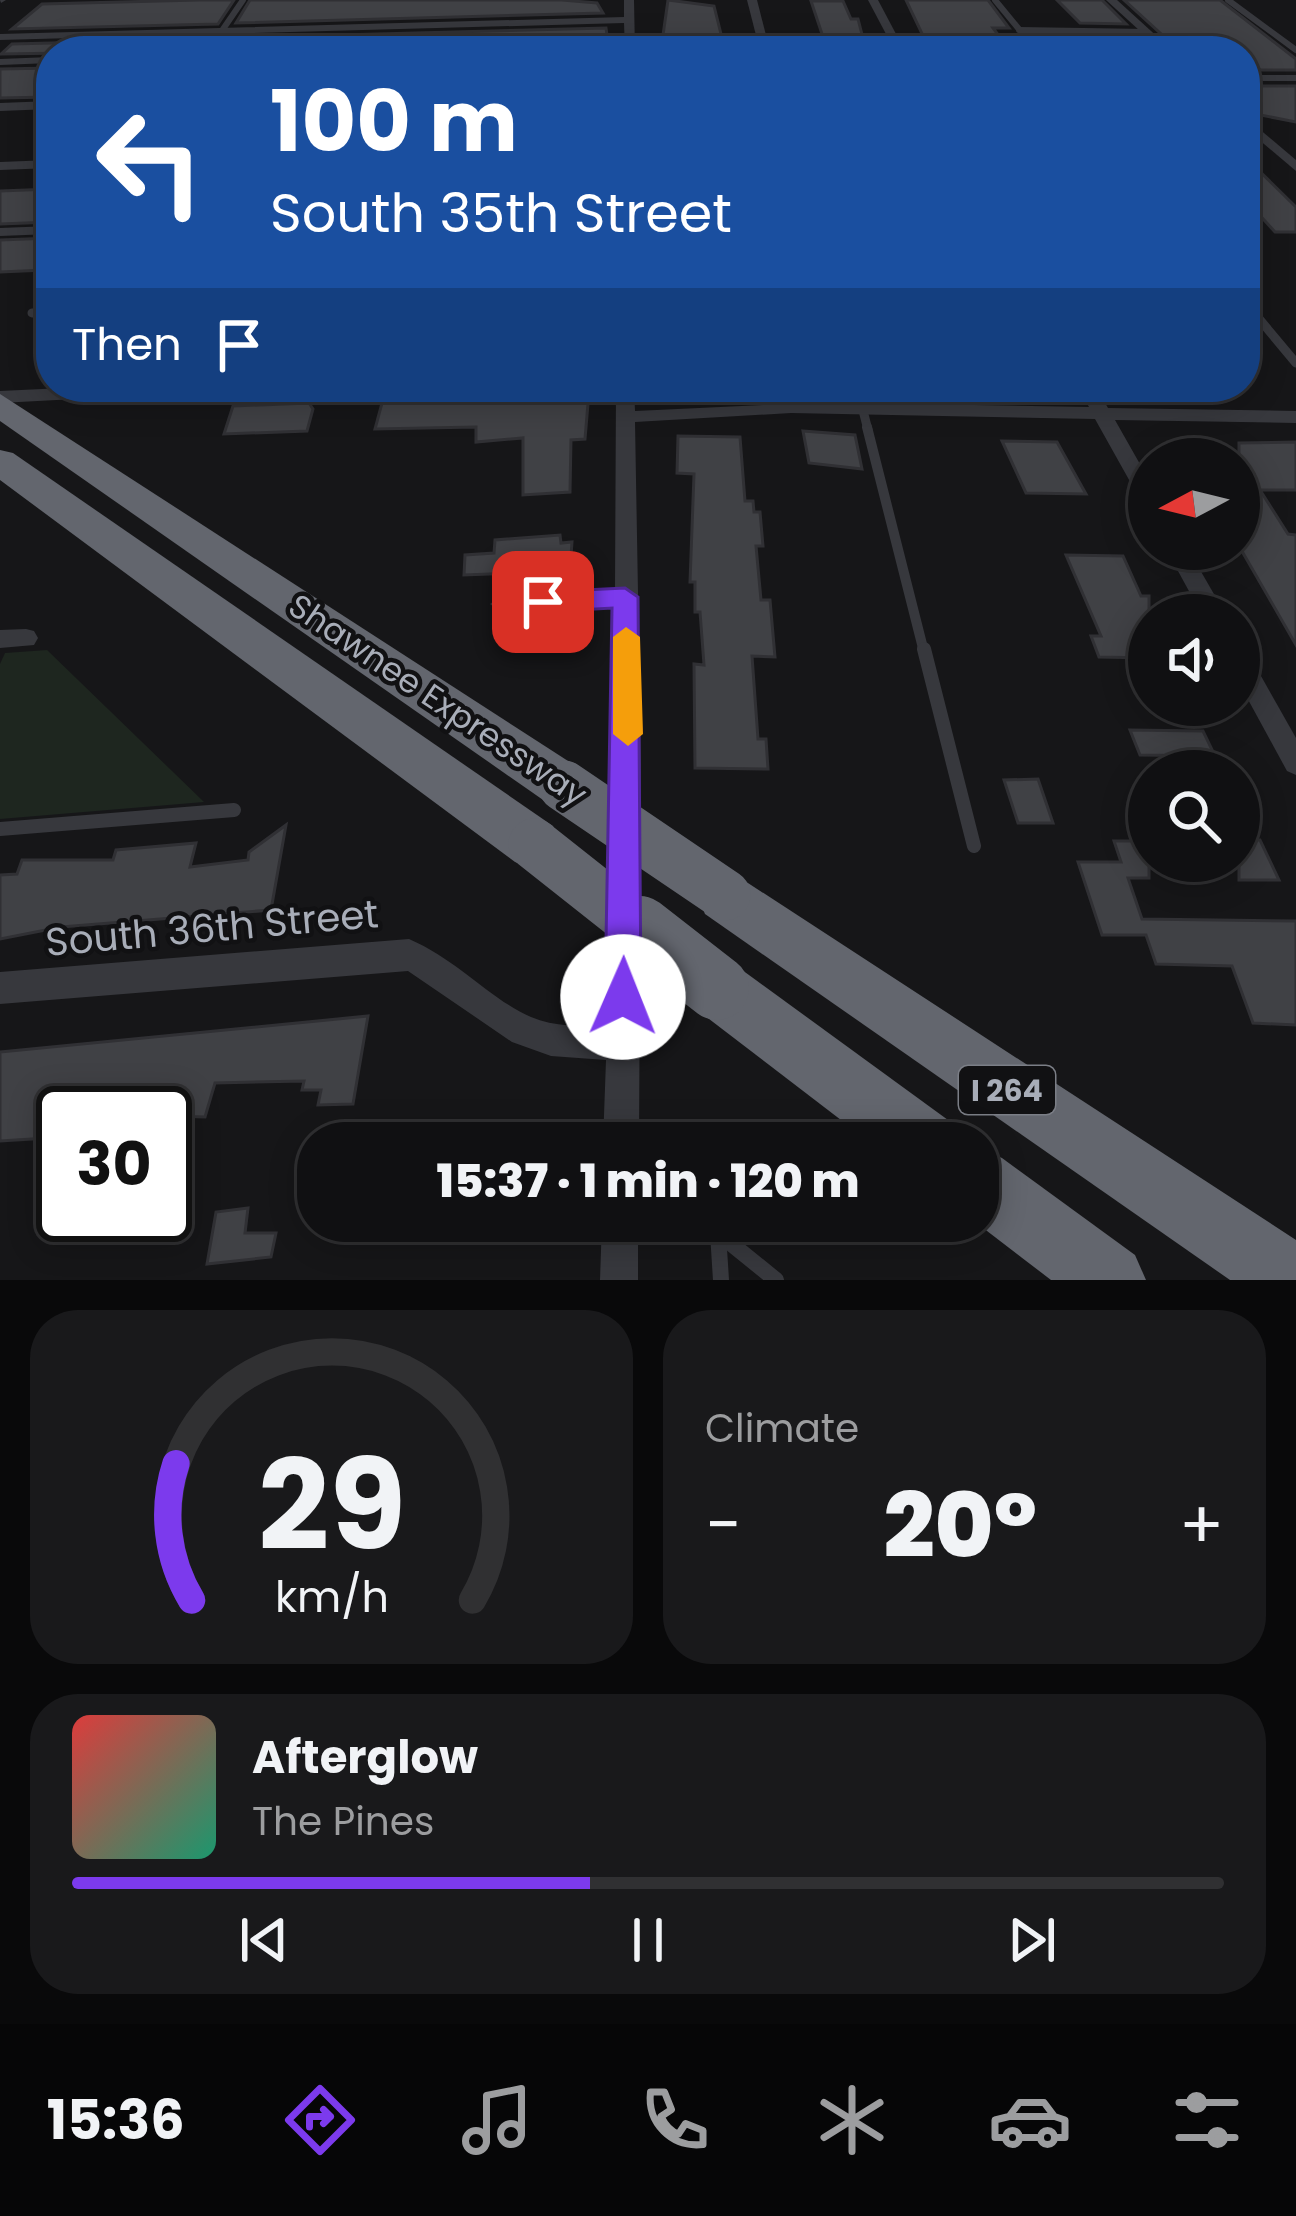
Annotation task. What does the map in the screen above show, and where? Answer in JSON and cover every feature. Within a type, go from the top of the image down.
[{"type":"highway","name":"Shawnee Expressway","points":[[6,406],[1292,1280]]},
{"type":"highway","name":"Shawnee Expressway","points":[[0,461],[535,844],[716,988],[897,1122]]},
{"type":"highway","points":[[999,1198],[1110,1280]]},
{"type":"street","points":[[629,0],[630,36]]},
{"type":"street","points":[[752,0],[761,36]]},
{"type":"street","points":[[873,0],[893,36]]},
{"type":"street","points":[[1111,0],[1151,36]]},
{"type":"street","points":[[37,36],[629,20]]},
{"type":"street","points":[[0,37],[36,36]]},
{"type":"street","points":[[1260,78],[1296,78]]},
{"type":"street","points":[[0,107],[36,106]]},
{"type":"street","points":[[1260,135],[1296,167]]},
{"type":"street","points":[[0,232],[36,231]]},
{"type":"street","points":[[6,406],[45,402]]},
{"type":"street","points":[[621,1122],[628,764],[625,402]]},
{"type":"street","points":[[772,402],[795,408]]},
{"type":"street","points":[[1095,402],[1128,461]]},
{"type":"street","points":[[625,417],[742,416],[795,408],[1296,417]]},
{"type":"street","points":[[502,604],[625,597]]},
{"type":"street","points":[[0,638],[26,638]]},
{"type":"street","points":[[1260,698],[1296,763]]},
{"type":"street","name":"South 36th Street","points":[[0,988],[409,955],[442,968],[526,1032],[569,1043],[622,1043]]},
{"type":"street","points":[[620,1242],[620,1280]]},
{"type":"lane","points":[[218,36],[243,0]]},
{"type":"lane","points":[[995,0],[1024,36]]},
{"type":"lane","points":[[1228,0],[1296,50]]},
{"type":"lane","points":[[1019,30],[1147,32]]},
{"type":"lane","points":[[0,62],[36,61]]},
{"type":"lane","points":[[0,166],[36,165]]},
{"type":"lane","points":[[32,313],[36,313]]},
{"type":"lane","points":[[1260,320],[1296,363]]},
{"type":"lane","points":[[861,402],[974,846]]},
{"type":"lane","points":[[0,829],[234,811]]},
{"type":"lane","points":[[719,1242],[721,1280]]},
{"type":"lane","points":[[729,1242],[776,1280]]},
{"type":"shaded area","points":[[47,650],[204,802],[0,819],[0,664],[5,653]]},
{"type":"building","points":[[234,0],[218,24],[12,29],[42,4]]},
{"type":"building","points":[[250,0],[562,0],[597,3],[603,13],[236,23]]},
{"type":"building","points":[[668,0],[714,6],[722,36],[663,36]]},
{"type":"building","points":[[906,0],[988,0],[1009,28],[993,28],[999,36],[923,36]]},
{"type":"building","points":[[1057,0],[1102,0],[1126,24],[1080,23]]},
{"type":"building","points":[[1124,0],[1220,0],[1296,59],[1296,70],[1260,70],[1260,36],[1163,36]]},
{"type":"building","points":[[811,1],[843,1],[851,19],[858,19],[862,36],[823,36]]},
{"type":"building","points":[[606,28],[607,36],[564,35],[302,36]]},
{"type":"building","points":[[36,43],[36,53],[1,54],[12,44]]},
{"type":"building","points":[[36,68],[36,97],[0,98],[0,69]]},
{"type":"building","points":[[1260,86],[1296,86],[1296,122],[1260,115]]},
{"type":"building","points":[[1260,172],[1296,207],[1296,232],[1275,232],[1260,216]]},
{"type":"building","points":[[36,190],[36,223],[0,224],[0,191]]},
{"type":"building","points":[[36,239],[36,270],[0,272],[0,240]]},
{"type":"building","points":[[588,402],[585,439],[571,440],[570,492],[523,495],[523,438],[476,442],[476,427],[375,429],[382,403]]},
{"type":"building","points":[[309,403],[313,409],[307,431],[224,434],[233,406]]},
{"type":"building","points":[[803,431],[855,435],[862,469],[809,463]]},
{"type":"building","points":[[678,436],[740,437],[745,501],[753,501],[754,512],[760,512],[763,546],[756,546],[761,600],[770,600],[775,657],[752,656],[758,739],[766,739],[768,769],[695,768],[694,664],[704,665],[695,582],[690,582],[694,474],[677,473]]},
{"type":"building","points":[[1002,441],[1057,442],[1086,494],[1026,493]]},
{"type":"building","points":[[1296,442],[1296,490],[1260,490],[1260,443]]},
{"type":"building","points":[[1260,490],[1288,534],[1296,535],[1296,645],[1253,570],[1260,570]]},
{"type":"building","points":[[560,535],[561,543],[572,542],[570,571],[464,575],[465,555],[494,553],[495,540]]},
{"type":"building","points":[[1066,555],[1123,556],[1140,594],[1128,594],[1128,658],[1099,657],[1091,636],[1101,636]]},
{"type":"building","points":[[1130,730],[1203,731],[1212,750],[1138,750]]},
{"type":"building","points":[[1038,779],[1053,823],[1018,823],[1004,780]]},
{"type":"building","points":[[286,825],[271,910],[61,927],[0,939],[0,875],[17,874],[22,860],[113,860],[116,850],[196,843],[190,867],[248,860],[249,852]]},
{"type":"building","points":[[1260,840],[1279,880],[1260,880]]},
{"type":"building","points":[[1114,841],[1128,841],[1128,882],[1142,919],[1296,921],[1296,1025],[1253,1023],[1232,966],[1156,964],[1146,935],[1102,935],[1078,862],[1121,862]]},
{"type":"building","points":[[368,1016],[353,1104],[318,1105],[321,1090],[302,1090],[304,1081],[215,1083],[205,1117],[192,1117],[192,1086],[36,1086],[36,1139],[0,1141],[0,1052]]},
{"type":"building","points":[[248,1208],[245,1233],[276,1233],[271,1257],[207,1264],[216,1212]]},
{"type":"slow traffic","points":[[626,637],[628,734]]},
{"type":"route","points":[[543,602],[625,597],[628,764],[623,997]]}]
